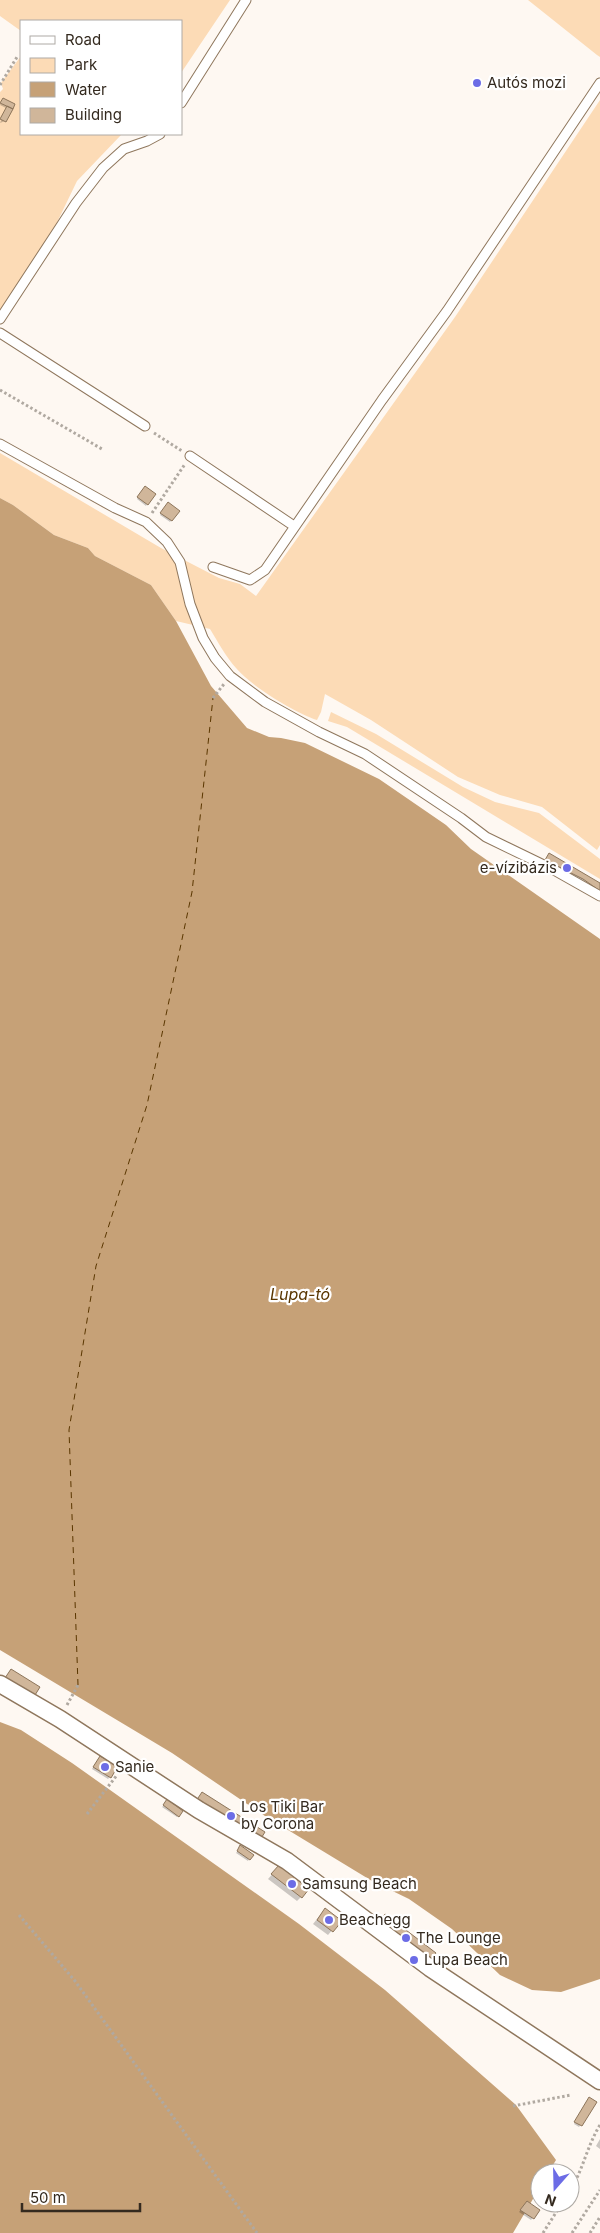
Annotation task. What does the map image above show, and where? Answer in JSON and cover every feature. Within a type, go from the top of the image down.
[{"type":"street","points":[[0,1684],[60,1719],[199,1810],[286,1861],[430,1968],[600,2080]]},
{"type":"lane","points":[[182,102],[246,0]]},
{"type":"lane","points":[[213,568],[250,580],[265,570],[294,526],[447,311],[600,83]]},
{"type":"lane","points":[[0,319],[70,211],[103,168],[124,149],[158,135]]},
{"type":"lane","points":[[0,333],[144,426]]},
{"type":"lane","points":[[0,444],[115,508],[146,522],[167,542],[180,562],[190,604],[202,638],[230,676],[265,702],[319,732],[365,754],[462,818],[486,837],[554,870],[600,896]]},
{"type":"lane","points":[[190,456],[294,526]]},
{"type":"path","points":[[0,85],[17,57]]},
{"type":"path","points":[[0,390],[102,449]]},
{"type":"path","points":[[144,426],[190,456],[146,522]]},
{"type":"path","points":[[60,1719],[78,1685]]},
{"type":"path","points":[[87,1814],[126,1762]]},
{"type":"path","points":[[19,1915],[75,1981],[257,2233]]},
{"type":"path","points":[[513,2106],[571,2096]]},
{"type":"path","points":[[580,2173],[592,2139],[600,2125]]},
{"type":"path","points":[[572,2233],[600,2190]]},
{"type":"path","points":[[543,2233],[556,2213]]},
{"type":"path","points":[[590,2233],[600,2217]]},
{"type":"green space","points":[[0,0],[230,0],[182,72],[182,20],[20,20],[20,30],[0,16]]},
{"type":"green space","points":[[528,0],[600,0],[600,57],[597,55]]},
{"type":"green space","points":[[20,57],[20,135],[121,135],[77,181],[21,297],[0,315],[0,92],[3,89],[1,83]]},
{"type":"green space","points":[[600,100],[600,845],[597,850],[542,807],[500,795],[458,777],[371,720],[325,694],[317,720],[285,705],[263,691],[236,668],[210,629],[176,621],[151,585],[95,556],[88,548],[54,535],[13,505],[0,498],[0,453],[161,548],[219,578],[240,584],[256,596],[455,317]]},
{"type":"green space","points":[[331,712],[376,734],[463,787],[495,802],[539,813],[600,859],[600,879],[347,727],[328,721]]},
{"type":"water","name":"Lupa-tó","points":[[0,498],[13,505],[54,535],[88,548],[95,556],[151,585],[176,621],[211,686],[247,728],[269,737],[305,743],[379,779],[446,825],[471,849],[600,939],[600,1979],[561,1992],[532,1990],[500,1975],[452,1929],[409,1899],[372,1881],[265,1816],[172,1753],[0,1650]]},
{"type":"water","points":[[0,1722],[21,1730],[72,1763],[299,1924],[385,1990],[516,2105],[556,2160],[554,2163],[530,2163],[530,2204],[513,2233],[0,2233]]},
{"type":"building","points":[[3,98],[15,104],[13,109],[0,103]]},
{"type":"building","points":[[7,106],[13,109],[6,122],[0,119]]},
{"type":"building","points":[[145,486],[156,494],[148,505],[137,497]]},
{"type":"building","points":[[168,502],[180,511],[172,521],[160,513]]},
{"type":"building","name":"e-vízibázis","points":[[549,853],[600,883],[600,891],[583,879],[545,860]]},
{"type":"building","points":[[11,1669],[40,1687],[32,1700],[3,1681]]},
{"type":"building","name":"Sanie","points":[[100,1756],[118,1766],[111,1778],[93,1767]]},
{"type":"building","name":"Los Tiki Bar by Corona","points":[[202,1792],[265,1832],[260,1840],[196,1801]]},
{"type":"building","points":[[167,1799],[183,1811],[179,1817],[163,1805]]},
{"type":"building","points":[[240,1845],[254,1855],[250,1860],[237,1851]]},
{"type":"building","name":"Samsung Beach","points":[[279,1865],[309,1889],[302,1898],[271,1874]]},
{"type":"building","name":"Beachegg","points":[[325,1908],[342,1921],[333,1932],[317,1920]]},
{"type":"building","name":"The Lounge","points":[[385,1914],[436,1953],[428,1963],[377,1924]]},
{"type":"building","points":[[589,2097],[597,2102],[582,2126],[574,2122]]},
{"type":"building","points":[[527,2201],[530,2203],[530,2213],[538,2213],[534,2219],[520,2210]]},
{"type":"ferry route","points":[[78,1685],[69,1430],[96,1266],[147,1105],[192,892],[213,698]]},
{"type":"place","name":"Autós mozi","points":[[477,83]]},
{"type":"place","name":"e-vízibázis","points":[[567,868]]},
{"type":"place","name":"Sanie","points":[[105,1767]]},
{"type":"place","name":"Los Tiki Bar by Corona","points":[[231,1816]]},
{"type":"place","name":"Samsung Beach","points":[[292,1884]]},
{"type":"place","name":"Beachegg","points":[[329,1920]]},
{"type":"place","name":"The Lounge","points":[[406,1938]]},
{"type":"place","name":"Lupa Beach","points":[[414,1960]]}]
